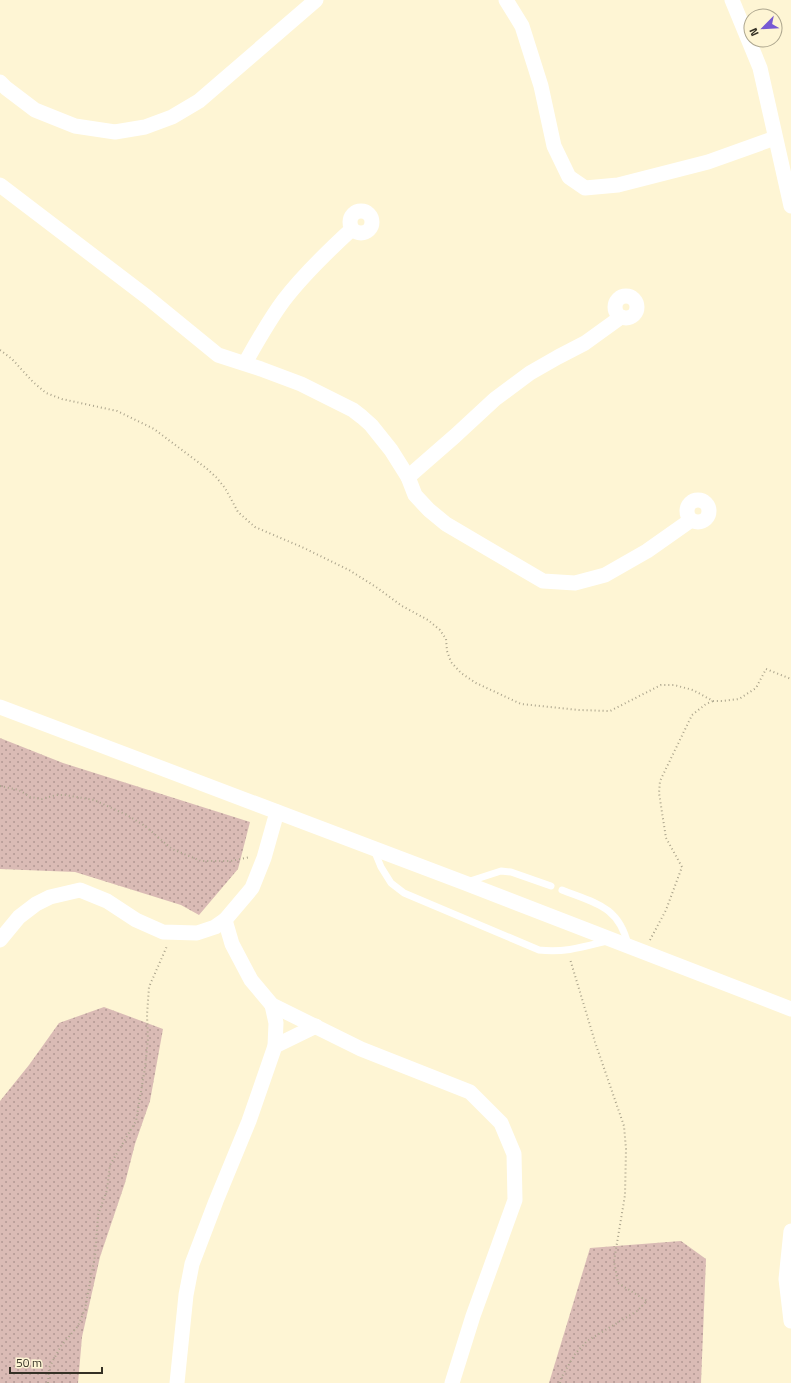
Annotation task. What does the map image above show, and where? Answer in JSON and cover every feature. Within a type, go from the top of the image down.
[{"type":"street","points":[[0,82],[35,110],[75,126],[116,132],[145,127],[172,117],[199,100],[316,0]]},
{"type":"street","points":[[506,0],[522,26],[541,86],[554,146],[569,177],[585,188],[618,185],[708,162],[775,138]]},
{"type":"street","points":[[732,0],[760,68],[791,206]]},
{"type":"street","points":[[0,186],[141,293],[218,355],[245,363],[301,384],[353,410],[371,425],[381,437],[408,477],[415,495],[446,524],[543,582],[576,583],[605,575],[647,552],[692,520]]},
{"type":"street","points":[[245,363],[272,318],[298,284],[317,262],[352,229]]},
{"type":"street","points":[[408,477],[455,436],[495,398],[530,374],[585,343],[621,317]]},
{"type":"street","points":[[0,707],[644,951],[791,1009]]},
{"type":"street","points":[[0,940],[19,917],[36,904],[50,897],[80,890],[107,901],[136,920],[163,932],[197,933],[215,927],[225,920],[252,888],[264,858],[277,812]]},
{"type":"street","points":[[225,920],[232,944],[250,980],[272,1005],[361,1049],[470,1092],[501,1123],[514,1154],[515,1200],[473,1316],[452,1383]]},
{"type":"street","points":[[177,1383],[186,1295],[192,1264],[249,1121],[275,1046],[276,1023],[272,1005]]},
{"type":"street","points":[[275,1046],[316,1026]]},
{"type":"street","points":[[791,1231],[786,1279],[791,1321]]},
{"type":"lane","points":[[374,848],[381,867],[391,883],[404,893],[539,950],[554,952],[614,940]]},
{"type":"lane","points":[[465,883],[501,871],[511,872],[550,886]]},
{"type":"lane","points":[[562,890],[601,906],[610,912],[619,921],[625,932],[628,946]]},
{"type":"path","points":[[0,350],[12,359],[33,382],[46,392],[62,399],[116,411],[154,429],[216,477],[225,488],[238,512],[255,527],[304,548],[349,570],[376,586],[402,606],[428,620],[440,630],[446,639],[447,651],[451,662],[461,673],[476,683],[521,704],[579,710],[610,711],[661,685],[674,685],[693,690],[713,701],[722,702],[738,699],[756,688],[766,669],[791,679]]},
{"type":"path","points":[[644,951],[666,910],[682,867],[666,838],[659,793],[660,781],[692,715],[706,704],[713,701]]},
{"type":"path","points":[[0,786],[19,790],[30,797],[42,799],[56,795],[65,795],[94,800],[127,815],[146,826],[172,849],[201,861],[230,861],[254,856],[264,858]]},
{"type":"path","points":[[48,1383],[49,1368],[61,1346],[78,1326],[85,1309],[95,1256],[98,1215],[107,1190],[110,1165],[136,1120],[145,1068],[148,1038],[147,1015],[149,987],[174,932]]},
{"type":"path","points":[[560,1383],[561,1378],[575,1354],[587,1341],[637,1311],[647,1301],[618,1283],[614,1261],[625,1195],[626,1149],[624,1126],[595,1042],[567,950]]},
{"type":"shaded area","points":[[0,738],[63,763],[250,822],[238,869],[199,915],[181,905],[75,872],[0,869]]},
{"type":"shaded area","points":[[104,1007],[163,1029],[150,1101],[135,1144],[125,1183],[100,1257],[82,1337],[78,1383],[0,1383],[0,1101],[29,1065],[59,1023]]},
{"type":"shaded area","points":[[681,1241],[706,1259],[701,1383],[549,1383],[590,1248]]}]
